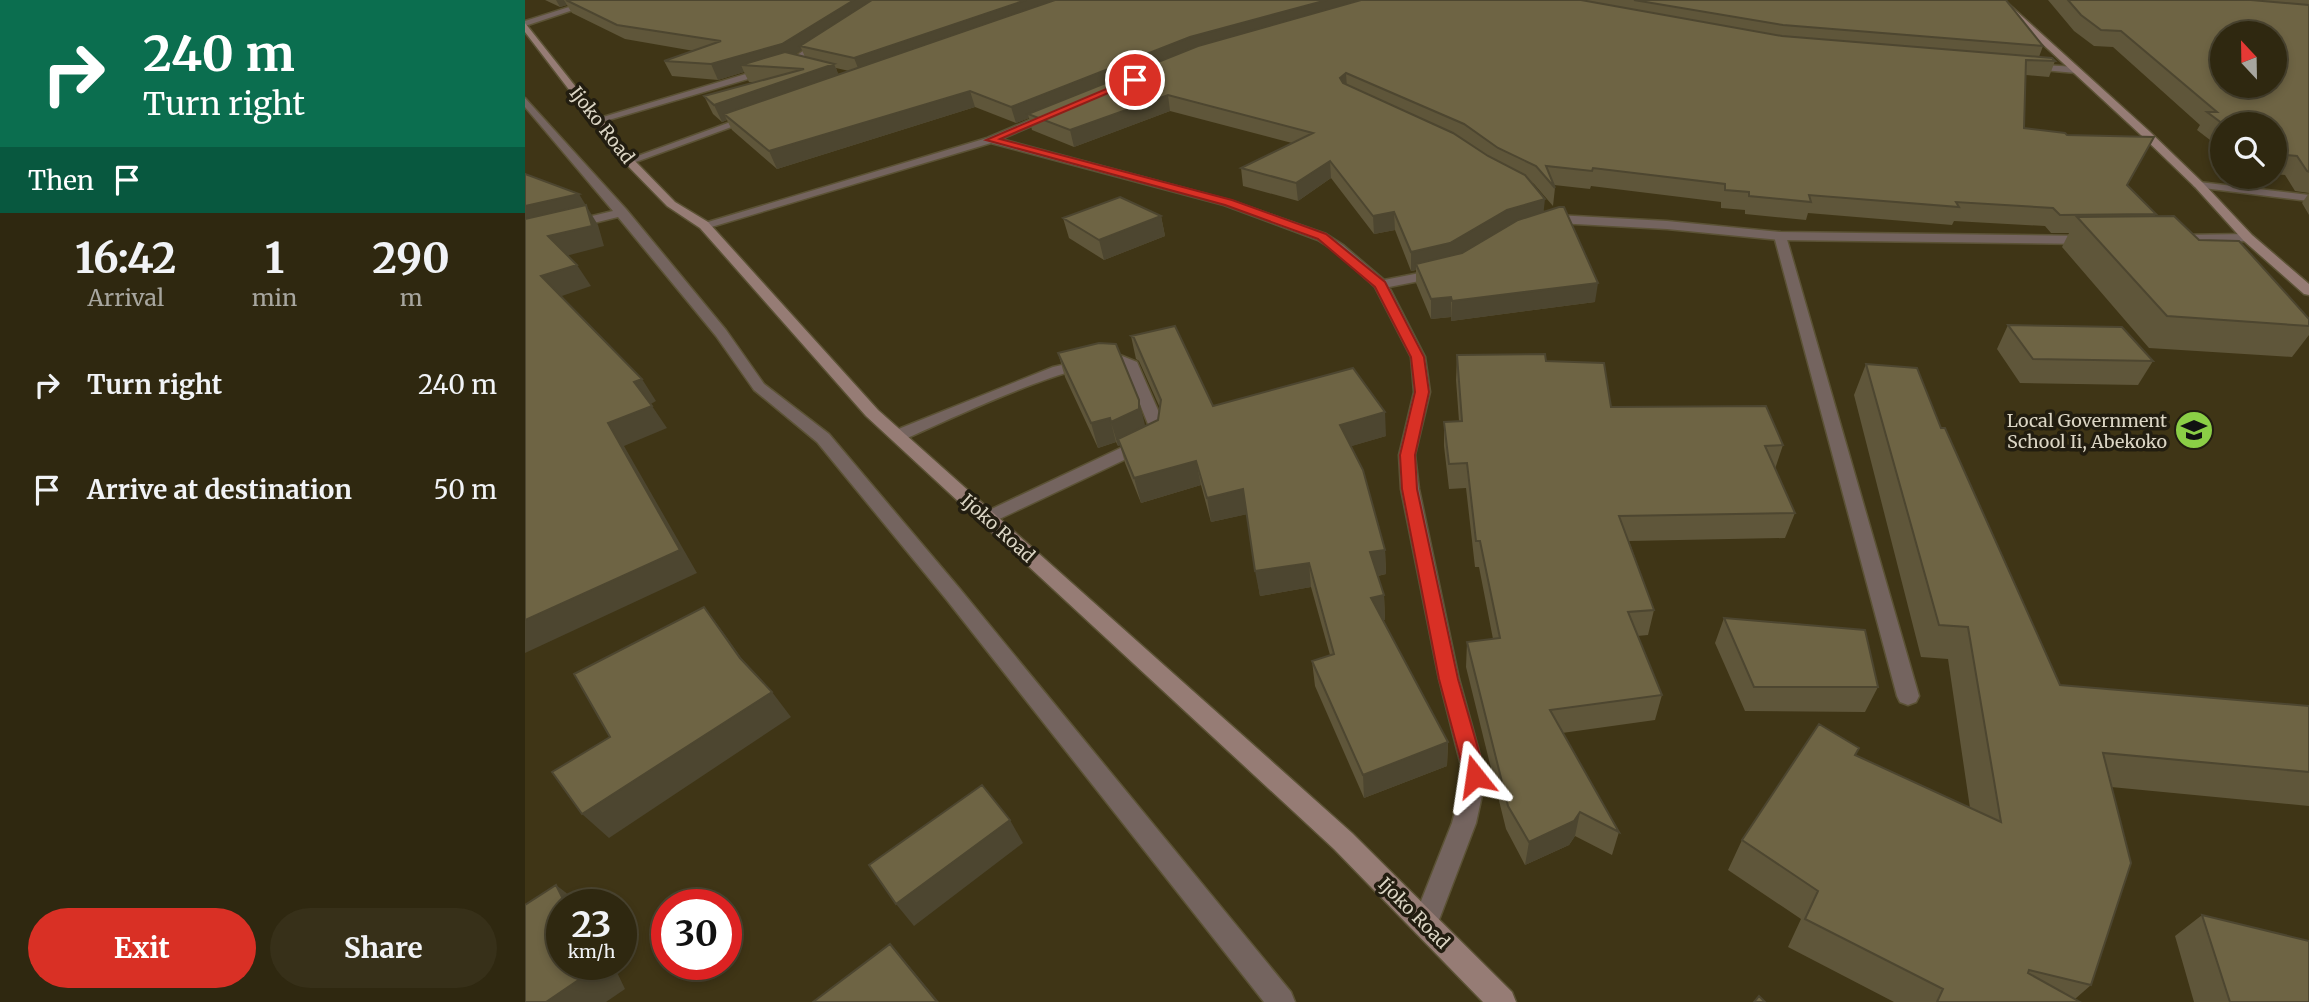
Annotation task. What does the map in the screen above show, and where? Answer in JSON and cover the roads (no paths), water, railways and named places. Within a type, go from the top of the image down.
[{"type":"main road","points":[[1999,0],[2199,185],[2248,238],[2309,291]]},
{"type":"main road","name":"Ijoko Road","points":[[525,25],[629,161],[671,204],[704,225],[872,413],[1343,841],[1502,1002]]},
{"type":"street","points":[[525,25],[599,0]]},
{"type":"street","points":[[598,120],[792,63],[836,33]]},
{"type":"street","points":[[792,63],[805,66]]},
{"type":"street","points":[[2022,65],[2076,69]]},
{"type":"street","points":[[525,101],[622,212],[720,333],[759,387],[823,438],[1281,1002]]},
{"type":"street","points":[[704,225],[991,140],[1065,108]]},
{"type":"street","points":[[629,161],[757,116]]},
{"type":"street","points":[[991,140],[1228,203],[1322,237],[1381,285],[1418,357],[1422,392],[1407,455],[1410,489],[1449,679],[1475,776],[1464,823],[1425,924]]},
{"type":"street","points":[[2199,185],[2309,198]]},
{"type":"street","points":[[525,236],[622,212]]},
{"type":"street","points":[[1529,227],[1552,214],[1780,236],[2095,240]]},
{"type":"street","points":[[1780,236],[1908,696]]},
{"type":"street","points":[[2165,239],[2248,238]]},
{"type":"street","points":[[1381,285],[1456,267]]},
{"type":"street","points":[[897,436],[1058,370],[1115,357],[1130,362],[1156,424],[1156,438],[987,518]]},
{"type":"place","name":"Local Government School Ii, Abekoko","points":[[2194,430]]}]
